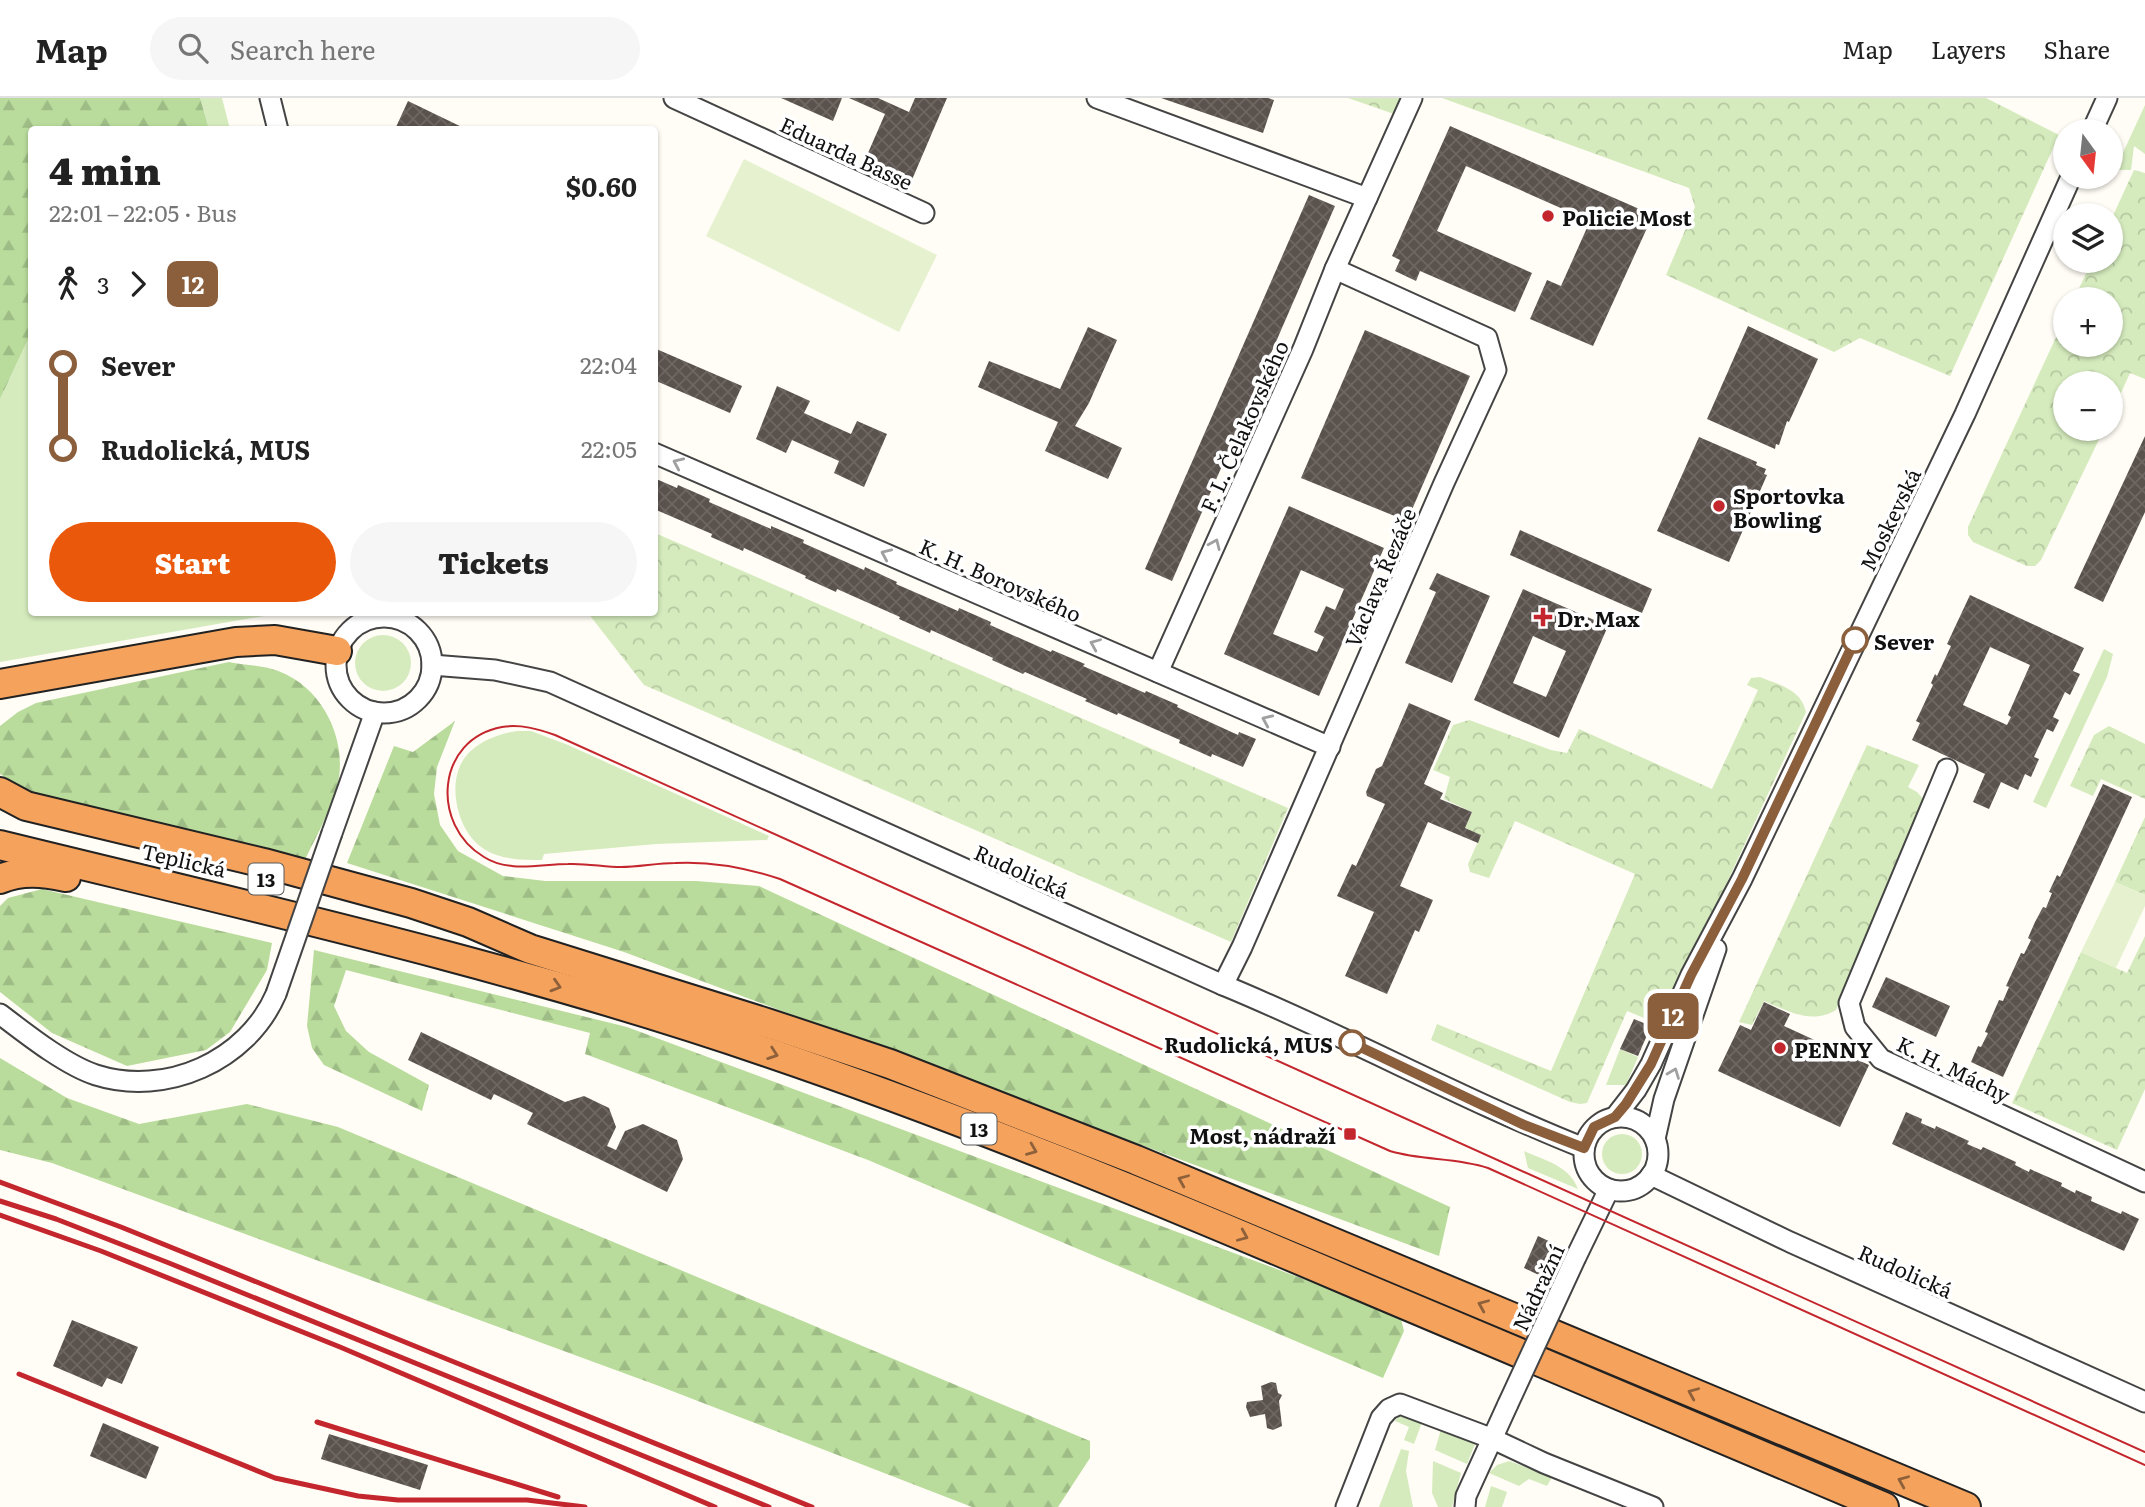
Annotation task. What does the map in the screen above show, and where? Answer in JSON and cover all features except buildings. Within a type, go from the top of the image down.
[{"type":"highway","points":[[0,684],[236,642],[275,640],[337,651]]},
{"type":"highway","points":[[0,700],[23,687],[55,676]]},
{"type":"highway","points":[[0,792],[26,806],[264,863],[411,903],[468,922],[530,949]]},
{"type":"highway","name":"Teplická","points":[[0,816],[236,872],[530,949]]},
{"type":"highway","name":"13","points":[[0,845],[410,945],[517,974],[766,1052],[985,1131],[1231,1231],[1884,1507]]},
{"type":"highway","points":[[0,879],[31,872],[61,876],[406,958],[517,974]]},
{"type":"highway","name":"13","points":[[530,949],[890,1064],[1003,1107],[1966,1507]]},
{"type":"street","points":[[270,98],[277,126]]},
{"type":"street","name":"Eduarda Basse","points":[[674,98],[924,213]]},
{"type":"street","points":[[1097,98],[1367,198]]},
{"type":"street","name":"F. L. Čelakovského","points":[[1158,672],[1412,98]]},
{"type":"street","points":[[2097,119],[2107,98]]},
{"type":"street","name":"Moskevská","points":[[1615,1117],[1636,1090],[1651,1064],[1691,975],[1742,879],[1965,414],[2066,189]]},
{"type":"street","name":"Václava Řezáče","points":[[1223,985],[1496,370],[1487,338],[1335,270]]},
{"type":"street","name":"K. H. Borovského","points":[[658,455],[1330,747]]},
{"type":"street","points":[[384,616],[364,621],[352,628],[337,651],[336,667],[339,683],[347,696],[360,707],[389,713],[415,702],[430,679],[432,665],[431,651],[416,628],[393,616]]},
{"type":"street","name":"Rudolická","points":[[432,665],[495,670],[550,682],[1223,985],[1280,1008],[1522,1124],[1584,1148]]},
{"type":"street","points":[[0,1014],[30,1037],[94,1074],[142,1081],[169,1079],[195,1071],[221,1058],[245,1040],[258,1027],[276,994],[375,712]]},
{"type":"street","name":"K. H. Máchy","points":[[1947,769],[1849,1003],[1855,1027],[1881,1059],[2145,1182]]},
{"type":"street","name":"Moskevská","points":[[1655,1139],[1664,1099],[1742,879]]},
{"type":"street","points":[[1615,1117],[1627,1117],[1648,1128],[1655,1139],[1658,1151],[1656,1164],[1643,1184],[1620,1191],[1609,1189],[1592,1177],[1584,1158],[1584,1148],[1594,1127],[1615,1117]]},
{"type":"street","name":"Rudolická","points":[[1651,1175],[1790,1242],[2145,1402]]},
{"type":"street","name":"Nádražní","points":[[1465,1507],[1466,1496],[1609,1189]]},
{"type":"street","points":[[1346,1507],[1381,1418],[1389,1409],[1400,1404],[1493,1439],[1544,1463],[1653,1507]]},
{"type":"green space","points":[[0,98],[200,98],[208,126],[28,126],[28,339],[0,399]]},
{"type":"green space","points":[[200,98],[222,98],[229,126],[208,126]]},
{"type":"green space","points":[[1348,98],[1400,98],[1394,114]]},
{"type":"green space","points":[[1442,98],[1986,98],[2053,132],[2053,148],[1950,376],[1860,338],[1834,352],[1666,275],[1695,207],[1689,188]]},
{"type":"green space","points":[[2145,105],[2145,154],[2134,146],[2131,170],[2123,170],[2123,153]]},
{"type":"green space","points":[[744,159],[937,255],[899,332],[706,236]]},
{"type":"green space","points":[[2134,170],[2145,173],[2145,379],[2130,373],[2123,388],[2123,371],[2053,371],[2053,441],[2098,441],[2041,560],[2035,566],[2027,566],[1973,542],[1968,535],[1968,527],[2053,344],[2053,357],[2123,357],[2123,287],[2080,287],[2086,273],[2123,273],[2123,203],[2119,203]]},
{"type":"green space","points":[[28,339],[28,616],[264,616],[0,662],[0,399]]},
{"type":"green space","points":[[658,534],[1288,808],[1231,942],[644,685],[590,616],[658,616]]},
{"type":"green space","points":[[377,635],[389,635],[399,639],[407,647],[411,663],[407,679],[399,687],[389,691],[377,691],[367,687],[359,679],[355,669],[355,657],[359,647],[367,639]]},
{"type":"green space","points":[[2104,649],[2113,654],[2107,677],[2046,808],[2033,802]]},
{"type":"green space","points":[[229,662],[272,669],[290,676],[318,701],[336,735],[340,772],[336,791],[302,866],[31,793],[0,774],[0,726],[18,712],[36,703]]},
{"type":"green space","points":[[1760,677],[1794,693],[1806,712],[1698,945],[1654,1022],[1627,1011],[1587,1103],[1570,1102],[1431,1040],[1437,1024],[1551,1071],[1635,874],[1515,821],[1489,878],[1470,872],[1468,864],[1481,835],[1465,828],[1472,812],[1444,799],[1450,777],[1433,770],[1453,725],[1469,720],[1551,750],[1567,753],[1579,729],[1712,789],[1758,690],[1747,685],[1751,678]]},
{"type":"green space","points":[[455,721],[437,767],[434,794],[440,825],[458,851],[503,876],[545,881],[696,881],[759,886],[1450,1207],[1439,1256],[624,952],[347,863],[394,746],[413,752]]},
{"type":"green space","points":[[2109,726],[2145,744],[2145,799],[2101,779],[2093,796],[2070,786],[2094,735]]},
{"type":"green space","points":[[531,731],[568,745],[769,836],[767,840],[656,844],[544,854],[542,860],[512,859],[491,853],[475,842],[462,822],[456,797],[458,773],[467,755],[479,745],[502,734]]},
{"type":"green space","points":[[1867,745],[1919,765],[1908,787],[1925,801],[1878,906],[1836,1010],[1818,1016],[1800,1015],[1764,1001],[1752,1025],[1739,1022]]},
{"type":"green space","points":[[2145,817],[2145,895],[2115,882]]},
{"type":"green space","points":[[2115,882],[2145,895],[2145,906],[2116,968],[2081,952]]},
{"type":"green space","points":[[42,889],[272,943],[267,970],[230,1032],[206,1050],[127,1066],[52,1033],[0,992],[0,906],[8,898]]},
{"type":"green space","points":[[2145,936],[2145,1089],[2117,1150],[2012,1103],[2081,952],[2127,973]]},
{"type":"green space","points":[[314,950],[627,1027],[1400,1315],[1404,1331],[1383,1378],[868,1160],[585,1054],[590,1033],[346,970],[334,1006],[346,1031],[369,1052],[429,1085],[422,1111],[324,1065],[312,1048],[307,1026]]},
{"type":"green space","points":[[1620,1049],[1638,1057],[1626,1085],[1606,1085]]},
{"type":"green space","points":[[0,1058],[67,1098],[139,1124],[247,1104],[338,1127],[1090,1441],[1090,1458],[1058,1507],[972,1507],[659,1386],[52,1163],[0,1150]]},
{"type":"green space","points":[[1622,1134],[1630,1135],[1636,1140],[1641,1146],[1641,1162],[1636,1168],[1630,1173],[1622,1174],[1614,1173],[1608,1168],[1603,1162],[1602,1154],[1603,1146],[1608,1140],[1614,1135]]},
{"type":"green space","points":[[1524,1151],[1563,1169],[1578,1189],[1528,1168]]},
{"type":"green space","points":[[1399,1415],[1407,1415],[1422,1422],[1414,1444],[1404,1440],[1409,1427],[1395,1421]]},
{"type":"green space","points":[[1441,1429],[1475,1444],[1467,1464],[1435,1450]]},
{"type":"green space","points":[[1401,1449],[1409,1451],[1406,1471],[1413,1507],[1379,1507]]},
{"type":"green space","points":[[1433,1461],[1461,1473],[1452,1507],[1438,1507],[1432,1493]]},
{"type":"green space","points":[[1509,1461],[1552,1477],[1547,1486],[1529,1479],[1519,1486],[1489,1473],[1497,1465]]},
{"type":"green space","points":[[1491,1486],[1507,1492],[1502,1507],[1485,1507]]},
{"type":"tram line","points":[[2145,1452],[555,735],[516,726],[502,727],[480,735],[464,748],[453,765],[448,784],[449,805],[455,825],[467,843],[494,862],[514,866],[575,864],[621,867],[702,863],[742,869],[780,879],[1390,1151],[1488,1168],[2145,1465]]},
{"type":"railway","points":[[0,1182],[121,1227],[812,1507]]},
{"type":"railway","points":[[0,1201],[56,1219],[169,1263],[769,1507]]},
{"type":"railway","points":[[0,1215],[101,1251],[340,1347],[715,1507]]},
{"type":"railway","points":[[19,1374],[275,1478],[358,1496],[398,1500],[527,1500],[585,1507]]},
{"type":"railway","points":[[317,1422],[558,1497]]},
{"type":"bus line","name":"12","points":[[1352,1043],[1522,1124],[1584,1148],[1594,1127],[1615,1117],[1626,1104],[1651,1064],[1691,975],[1742,879],[1855,640]]},
{"type":"place","name":"Policie Most","points":[[1548,216]]},
{"type":"place","name":"Sportovka Bowling","points":[[1719,506]]},
{"type":"place","name":"Dr. Max","points":[[1543,617]]},
{"type":"place","name":"Sever","points":[[1855,640]]},
{"type":"place","name":"Rudolická, MUS","points":[[1352,1043]]},
{"type":"place","name":"PENNY","points":[[1780,1048]]},
{"type":"place","name":"Most, nádraží","points":[[1350,1134]]}]
